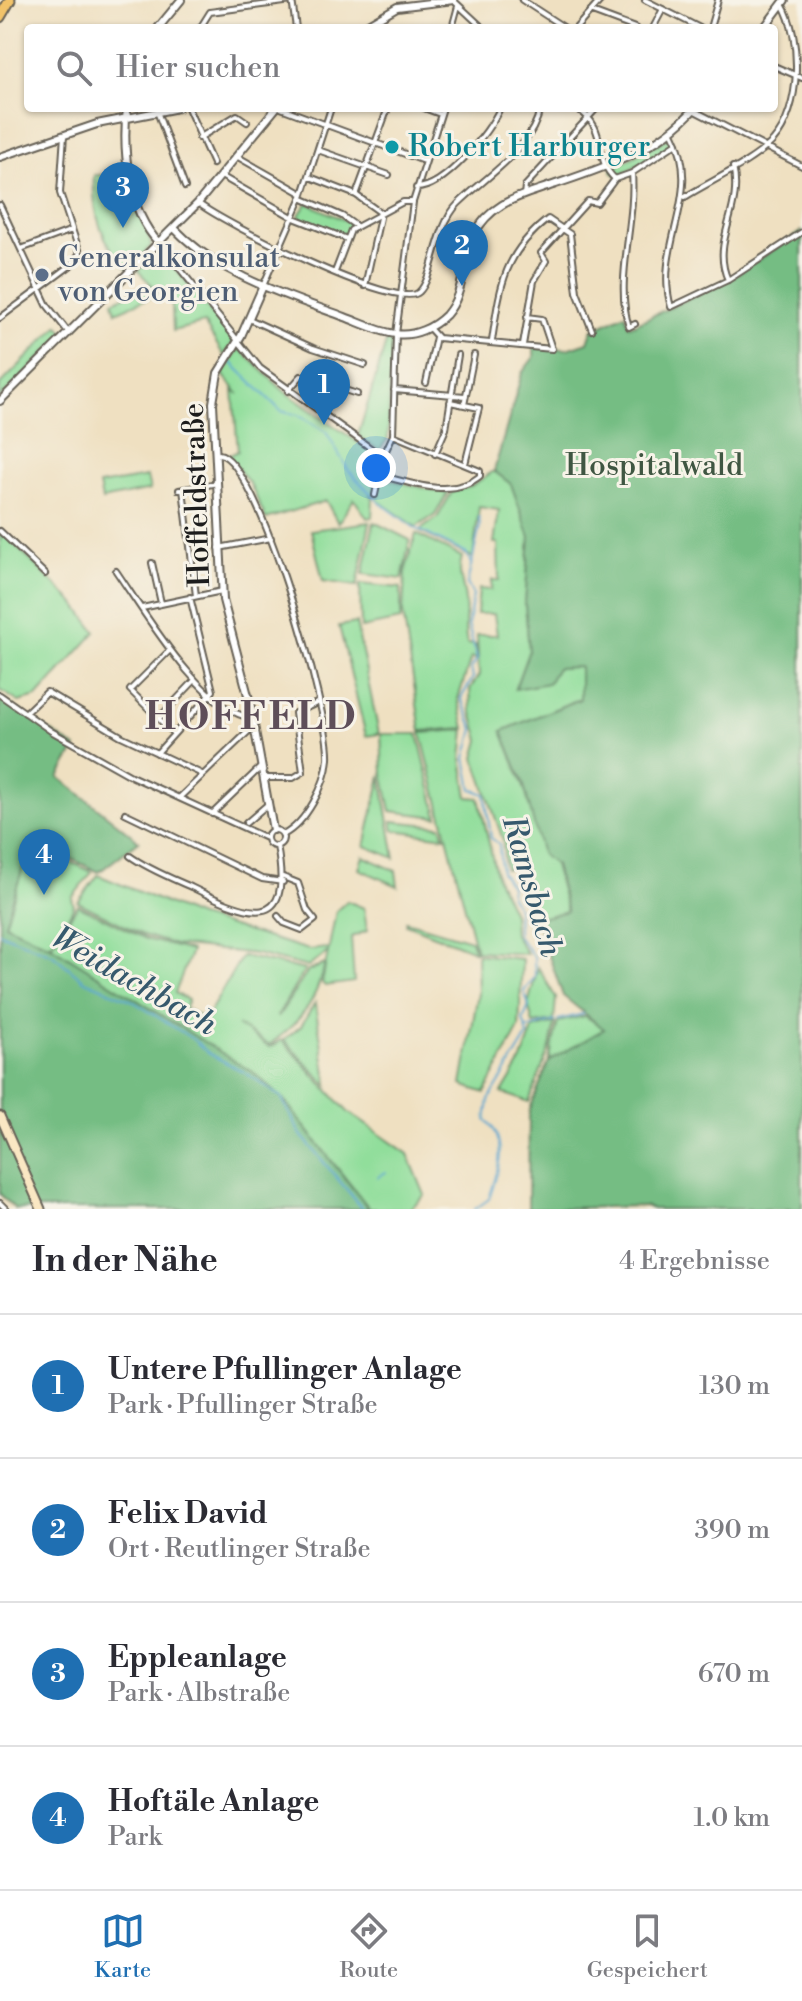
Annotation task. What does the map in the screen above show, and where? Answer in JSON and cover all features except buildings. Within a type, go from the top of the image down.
[{"type":"highway","points":[[0,17],[10,0]]},
{"type":"main road","points":[[0,1116],[41,1209]]},
{"type":"street","points":[[161,24],[181,0]]},
{"type":"street","points":[[202,24],[210,12],[292,0],[295,24]]},
{"type":"street","points":[[522,0],[559,24]]},
{"type":"street","points":[[580,24],[601,0]]},
{"type":"street","points":[[645,0],[692,24]]},
{"type":"street","points":[[711,24],[718,0]]},
{"type":"street","points":[[453,24],[455,2]]},
{"type":"street","points":[[367,24],[396,4],[455,2],[479,24]]},
{"type":"street","points":[[685,197],[765,147],[779,134],[788,118],[800,77],[799,32],[784,2],[767,24]]},
{"type":"street","points":[[655,24],[663,9]]},
{"type":"street","points":[[592,12],[624,24]]},
{"type":"street","points":[[778,68],[800,77]]},
{"type":"street","points":[[127,112],[129,172],[144,221],[159,243]]},
{"type":"street","points":[[0,157],[63,134],[126,117],[165,112]]},
{"type":"street","points":[[189,112],[213,164]]},
{"type":"street","points":[[0,401],[198,203],[275,112]]},
{"type":"street","points":[[290,112],[424,161]]},
{"type":"street","name":"Hoffeldstraße","points":[[273,830],[254,722],[222,591],[219,454],[214,391],[218,373],[249,319],[294,218],[330,112]]},
{"type":"street","points":[[356,195],[387,112]]},
{"type":"street","points":[[375,495],[383,457],[393,435],[396,334],[413,202],[440,114],[435,112]]},
{"type":"street","points":[[416,188],[433,186],[492,127],[498,112]]},
{"type":"street","points":[[198,203],[236,227],[365,286],[401,297],[419,293],[452,211],[519,146],[534,125],[539,112]]},
{"type":"street","points":[[583,112],[590,116],[606,167],[615,179]]},
{"type":"street","points":[[524,195],[525,186],[594,112]]},
{"type":"street","points":[[174,228],[198,249],[263,286],[396,334],[429,328],[452,305],[468,248],[480,225],[499,206],[638,154],[672,132],[689,112]]},
{"type":"street","points":[[698,112],[802,166]]},
{"type":"street","points":[[158,114],[185,187]]},
{"type":"street","points":[[199,138],[237,115],[247,122]]},
{"type":"street","points":[[672,132],[683,161],[685,197],[665,272],[671,307],[728,280],[802,232]]},
{"type":"street","points":[[1,316],[70,266],[80,253],[59,185],[65,145],[63,134]]},
{"type":"street","points":[[523,345],[534,281],[546,261],[541,253],[588,201],[597,203],[615,179],[632,173],[677,143]]},
{"type":"street","points":[[318,150],[389,175]]},
{"type":"street","points":[[238,157],[356,226]]},
{"type":"street","points":[[728,280],[720,260],[736,205],[733,167]]},
{"type":"street","points":[[632,173],[633,215],[623,291],[629,327],[635,324]]},
{"type":"street","points":[[221,176],[294,218],[347,239]]},
{"type":"street","points":[[310,177],[356,195],[381,213]]},
{"type":"street","points":[[334,273],[347,239],[356,226],[403,202],[413,202]]},
{"type":"street","points":[[0,205],[39,289],[53,314],[69,333]]},
{"type":"street","points":[[365,286],[381,213]]},
{"type":"street","points":[[492,341],[502,281],[513,254],[548,219],[564,228],[572,241],[577,292],[592,330]]},
{"type":"street","points":[[21,249],[72,230]]},
{"type":"street","points":[[172,259],[260,368],[383,457]]},
{"type":"street","points":[[429,328],[436,337],[552,349],[542,319],[527,317]]},
{"type":"street","points":[[249,319],[313,348],[365,365]]},
{"type":"street","points":[[426,383],[436,337]]},
{"type":"street","points":[[435,454],[446,429],[458,355]]},
{"type":"street","points":[[464,405],[474,355]]},
{"type":"street","points":[[288,391],[301,376],[357,394]]},
{"type":"street","points":[[394,390],[465,396]]},
{"type":"street","points":[[450,402],[479,408],[465,464]]},
{"type":"street","points":[[378,475],[446,489],[475,480],[480,471],[393,435]]},
{"type":"street","points":[[130,856],[247,911],[273,905],[283,880],[277,846],[283,835],[300,824],[326,767],[328,753],[297,618],[271,538],[241,474],[228,456],[219,454]]},
{"type":"street","points":[[157,753],[211,693],[193,597],[181,489],[218,483]]},
{"type":"street","points":[[0,531],[45,574]]},
{"type":"street","points":[[219,548],[271,538]]},
{"type":"street","points":[[152,563],[161,603]]},
{"type":"street","points":[[116,571],[170,650],[195,680],[236,713],[254,722],[179,798]]},
{"type":"street","points":[[141,608],[222,591]]},
{"type":"street","points":[[170,650],[130,690],[174,734]]},
{"type":"street","points":[[159,718],[195,680]]},
{"type":"street","points":[[24,712],[47,692],[157,753],[202,774]]},
{"type":"street","points":[[0,695],[76,745],[277,846]]},
{"type":"street","points":[[264,778],[293,778],[303,772],[305,764],[295,713],[317,703]]},
{"type":"street","points":[[211,815],[262,766]]},
{"type":"street","points":[[246,823],[268,803]]},
{"type":"street","points":[[125,813],[262,879],[298,883],[307,910],[315,920],[302,930],[284,923],[278,916]]},
{"type":"street","points":[[266,838],[273,830],[283,835]]},
{"type":"street","points":[[0,1203],[6,1209]]},
{"type":"green space","points":[[671,136],[670,146],[618,176],[612,172],[613,168]]},
{"type":"green space","points":[[94,175],[126,175],[150,240],[151,246],[128,269],[111,248],[100,226]]},
{"type":"green space","points":[[307,203],[351,223],[346,236],[301,219],[299,215]]},
{"type":"green space","name":"Hospitalwald","points":[[802,231],[801,1209],[652,1209],[646,1206],[528,1209],[529,1112],[549,1061],[604,1029],[563,996],[536,919],[567,911],[555,865],[542,855],[523,782],[502,731],[580,699],[580,667],[557,668],[548,683],[515,689],[529,650],[525,604],[530,537],[511,484],[494,471],[522,373],[534,357],[534,347],[567,349],[588,342],[592,330],[625,314],[629,326],[635,324],[728,280]]},
{"type":"green space","points":[[164,247],[171,263],[234,341],[224,356],[204,323],[173,331],[172,305],[138,271]]},
{"type":"green space","points":[[149,285],[158,294],[116,312],[113,301]]},
{"type":"green space","points":[[59,325],[65,334],[0,398],[0,385]]},
{"type":"green space","points":[[388,336],[392,338],[388,439],[379,450],[358,436]]},
{"type":"green space","points":[[239,348],[285,392],[379,457],[374,497],[369,494],[373,498],[372,517],[367,518],[354,499],[338,523],[326,501],[266,519],[250,484],[228,456],[238,451],[233,390],[239,394],[223,375]]},
{"type":"green space","points":[[494,471],[511,484],[530,537],[525,604],[529,650],[515,688],[557,668],[580,666],[581,698],[502,731],[554,865],[567,912],[536,919],[522,866],[505,869],[503,840],[475,758],[480,740],[471,710],[470,689],[479,675],[477,635],[497,635],[494,614],[477,614],[479,589],[491,590],[492,580],[499,580],[498,543],[494,543],[499,510],[479,507],[473,558],[419,531],[437,518],[452,492],[471,486]]},
{"type":"green space","points":[[147,477],[150,490],[102,500],[99,485]]},
{"type":"green space","points":[[379,477],[444,493],[449,491],[435,515],[416,527],[377,500]]},
{"type":"green space","points":[[370,522],[357,586],[323,581],[311,530]]},
{"type":"green space","points":[[374,522],[410,540],[402,579],[363,574]]},
{"type":"green space","points":[[0,530],[77,606],[96,632],[37,697],[19,702],[0,690]]},
{"type":"green space","points":[[416,534],[462,557],[460,574],[466,638],[467,644],[476,645],[477,659],[471,658],[458,699],[465,728],[421,731],[403,613],[405,572]]},
{"type":"green space","points":[[360,584],[401,588],[401,620],[361,628]]},
{"type":"green space","points":[[356,623],[379,734],[366,736],[339,626]]},
{"type":"green space","points":[[0,697],[76,748],[59,777],[139,841],[99,872],[32,840],[5,924],[49,945],[254,1073],[282,1098],[369,1209],[15,1209],[0,1194]]},
{"type":"green space","points":[[465,730],[462,759],[468,797],[479,798],[497,879],[513,913],[514,934],[527,954],[476,951],[421,733]]},
{"type":"green space","points":[[381,734],[418,734],[438,817],[391,811],[383,773]]},
{"type":"green space","points":[[381,776],[395,858],[365,846]]},
{"type":"green space","points":[[392,821],[441,826],[445,837],[394,830]]},
{"type":"green space","points":[[30,843],[92,872],[72,898],[74,906],[57,938],[49,945],[5,924]]},
{"type":"green space","points":[[363,856],[396,871],[398,886],[359,869]]},
{"type":"green space","points":[[98,875],[199,917],[309,950],[327,948],[328,952],[308,967],[256,954],[175,945],[143,935],[78,902]]},
{"type":"green space","points":[[347,901],[364,908],[367,931],[351,937],[354,982],[325,986],[322,983],[336,911]]},
{"type":"green space","points":[[78,905],[146,939],[191,951],[175,993],[188,1000],[185,1008],[205,1020],[242,956],[305,970],[278,1017],[308,971],[325,964],[317,990],[306,1010],[269,1045],[237,1025],[269,1047],[282,1040],[348,1112],[408,1154],[425,1195],[410,1209],[370,1209],[282,1098],[51,946]]},
{"type":"green space","points":[[406,921],[471,940],[474,951],[406,924]]},
{"type":"green space","points":[[477,954],[522,959],[519,1028],[485,1093],[462,1085],[478,993]]},
{"type":"green space","points":[[538,967],[556,998],[554,1021],[533,1024],[528,1004]]},
{"type":"green space","points":[[315,1003],[328,1086],[284,1040],[301,1026]]},
{"type":"green space","points":[[585,1016],[605,1029],[549,1061],[558,1022]]},
{"type":"green space","points":[[555,1023],[550,1047],[529,1102],[502,1093],[522,1060],[533,1029]]},
{"type":"waterway","points":[[231,362],[281,411],[298,415],[326,432],[348,470],[378,501],[415,528],[467,554],[471,564]]},
{"type":"waterway","name":"Ramsbach","points":[[475,1209],[489,1199],[500,1157],[497,1137],[486,1120],[489,1100],[528,1035],[523,1020],[529,1006],[524,991],[535,977],[534,957],[517,935],[518,909],[510,894],[511,886],[501,872],[499,844],[491,838],[485,794],[472,789],[466,758],[474,729],[461,698],[473,678],[471,669],[477,659],[468,625],[473,595],[467,584],[480,526],[479,517]]},
{"type":"waterway","name":"Weidachbach","points":[[0,933],[52,954],[85,981],[131,1000],[194,1040],[208,1053],[244,1072]]},
{"type":"waterway","points":[[558,1020],[583,1014]]},
{"type":"waterway","points":[[526,1029],[555,1021]]},
{"type":"waterway","name":"Weidachbach","points":[[247,1074],[281,1097],[301,1135],[363,1209]]},
{"type":"waterway","points":[[378,1177],[386,1172]]},
{"type":"place","name":"Robert Harburger","points":[[392,147]]},
{"type":"place","name":"Eppleanlage","points":[[123,228]]},
{"type":"place","name":"Generalkonsulat von Georgien","points":[[42,275]]},
{"type":"place","name":"Felix David","points":[[462,286]]},
{"type":"place","name":"Untere Pfullinger Anlage","points":[[324,425]]},
{"type":"place","name":"Hoftäle Anlage","points":[[44,895]]},
{"type":"district","name":"HOFFELD","points":[[251,717]]}]
